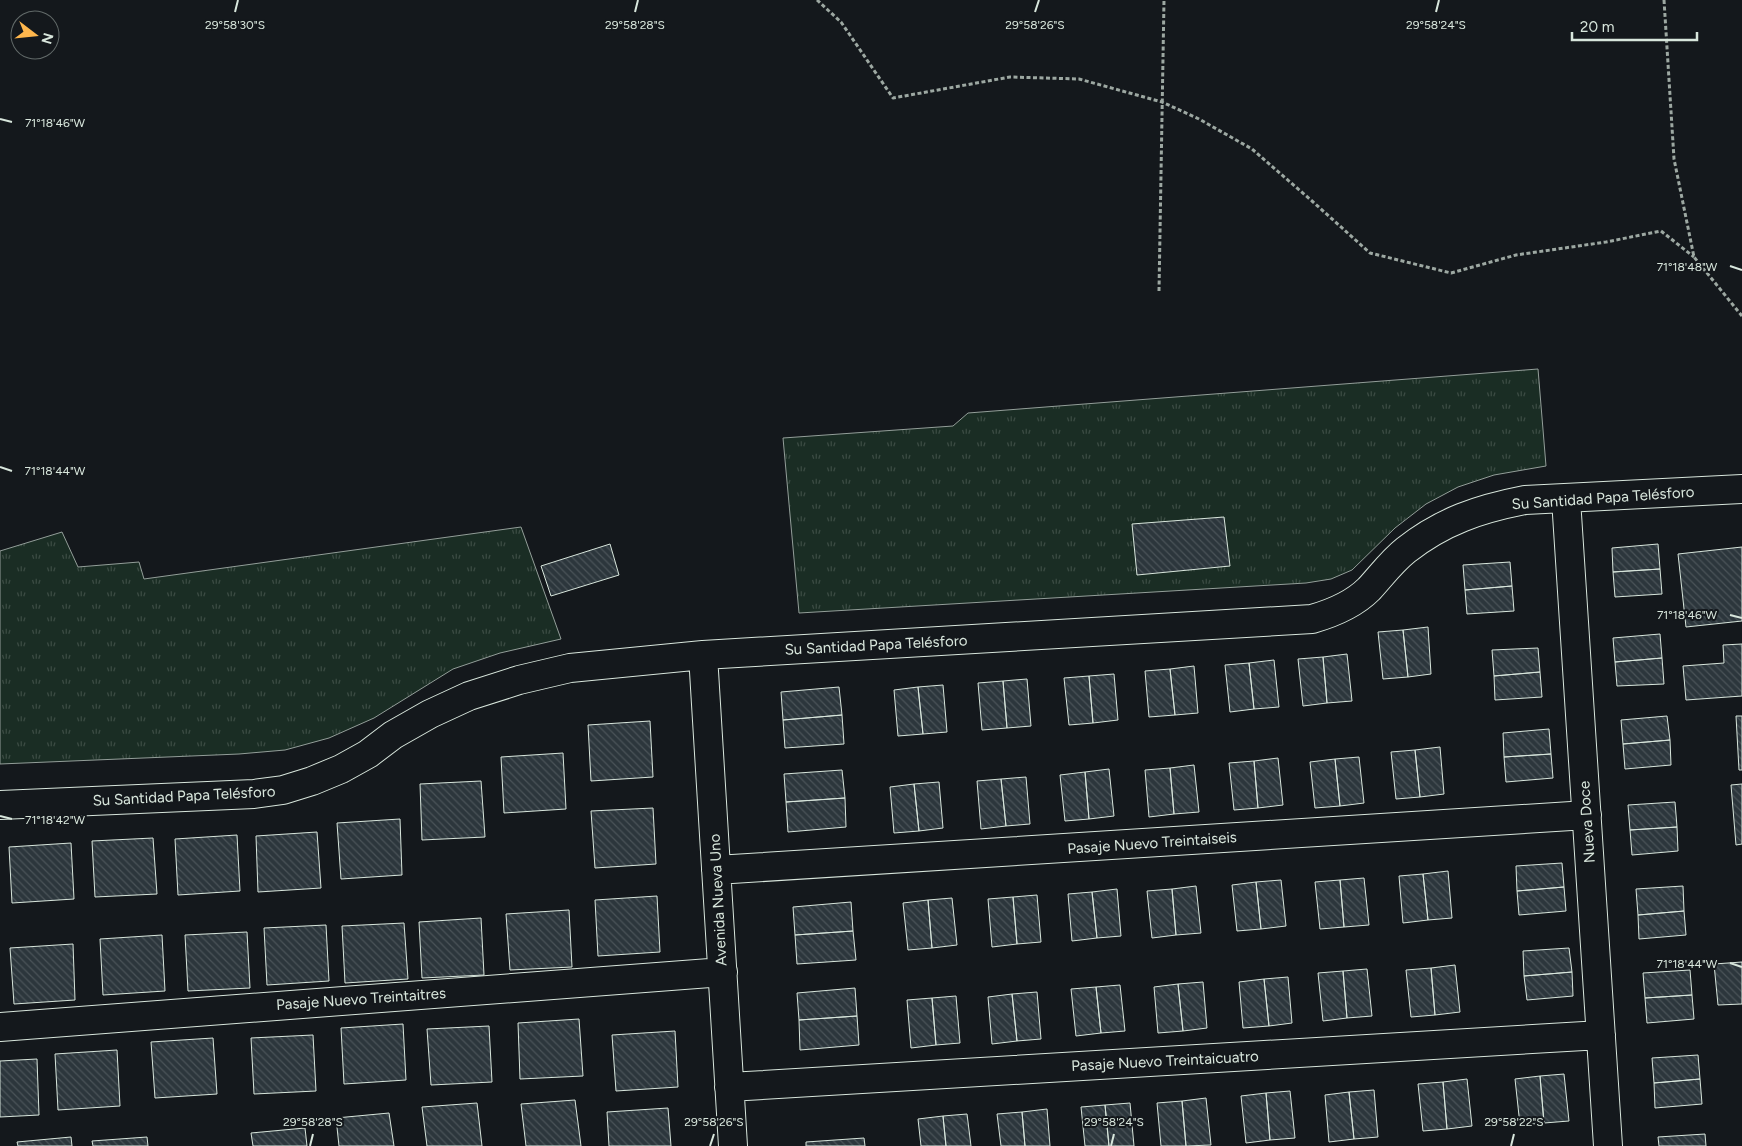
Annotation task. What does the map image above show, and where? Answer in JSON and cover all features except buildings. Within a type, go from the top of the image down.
[{"type":"street","name":"Su Santidad Papa Telésforo","points":[[0,805],[254,794],[283,790],[341,769],[368,754],[393,735],[430,714],[469,696],[519,680],[570,668],[703,655],[1312,619],[1334,613],[1353,602],[1368,590],[1405,552],[1431,532],[1461,517],[1492,506],[1525,500],[1742,489]]},
{"type":"street","name":"Nueva Doce","points":[[1566,499],[1608,1146]]},
{"type":"street","name":"Avenida Nueva Uno","points":[[703,655],[733,1146]]},
{"type":"street","name":"Pasaje Nuevo Treintaiseis","points":[[716,870],[1587,815]]},
{"type":"street","name":"Pasaje Nuevo Treintaitres","points":[[0,1027],[723,972]]},
{"type":"street","name":"Pasaje Nuevo Treintaicuatro","points":[[729,1087],[1601,1035]]},
{"type":"path","points":[[817,0],[841,22],[893,98],[1010,77],[1080,79],[1162,102],[1198,119],[1252,149],[1312,200],[1370,254],[1452,272],[1516,255],[1661,232],[1694,257],[1742,316]]},
{"type":"path","points":[[1159,291],[1164,0]]},
{"type":"path","points":[[1664,0],[1674,159],[1694,257]]},
{"type":"green space","points":[[1538,369],[1546,466],[1494,475],[1458,487],[1426,504],[1395,528],[1352,570],[1331,579],[1306,583],[799,613],[783,438],[953,426],[968,413]]},
{"type":"green space","points":[[521,527],[561,639],[500,653],[453,669],[374,718],[329,738],[285,750],[239,754],[0,764],[0,551],[62,532],[78,567],[139,562],[144,579]]}]
